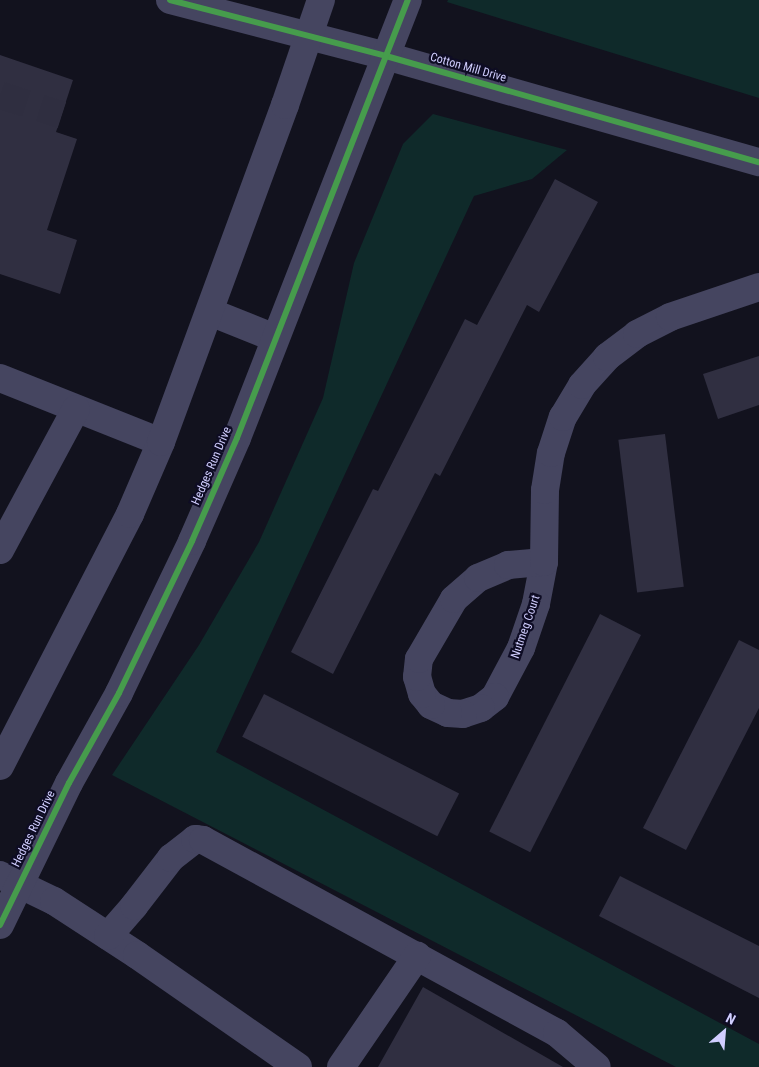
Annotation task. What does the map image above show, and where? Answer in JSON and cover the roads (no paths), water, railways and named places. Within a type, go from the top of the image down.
[{"type":"street","name":"Cotton Mill Drive","points":[[170,0],[386,56],[759,162]]},
{"type":"street","points":[[0,766],[130,514],[161,442],[210,312],[321,0]]},
{"type":"street","name":"Hedges Run Drive","points":[[0,925],[10,879],[69,783],[119,693],[192,541],[237,438],[408,0]]},
{"type":"street","name":"Nutmeg Court","points":[[544,562],[508,565],[478,578],[454,599],[419,659],[417,677],[422,694],[432,705],[448,713],[463,714],[481,708],[495,696],[521,648],[536,604],[544,562],[545,490],[551,453],[563,418],[582,385],[607,357],[637,334],[670,317],[759,287]]},
{"type":"street","points":[[210,312],[275,338]]},
{"type":"street","points":[[0,378],[161,442]]},
{"type":"street","points":[[0,550],[76,408]]},
{"type":"street","points":[[108,936],[171,858],[195,839],[203,840],[557,1033],[597,1067]]},
{"type":"street","points":[[10,879],[54,901],[108,936],[298,1067]]},
{"type":"street","points":[[341,1067],[417,956]]},
{"type":"tunnel","points":[[0,95],[62,115]]}]
